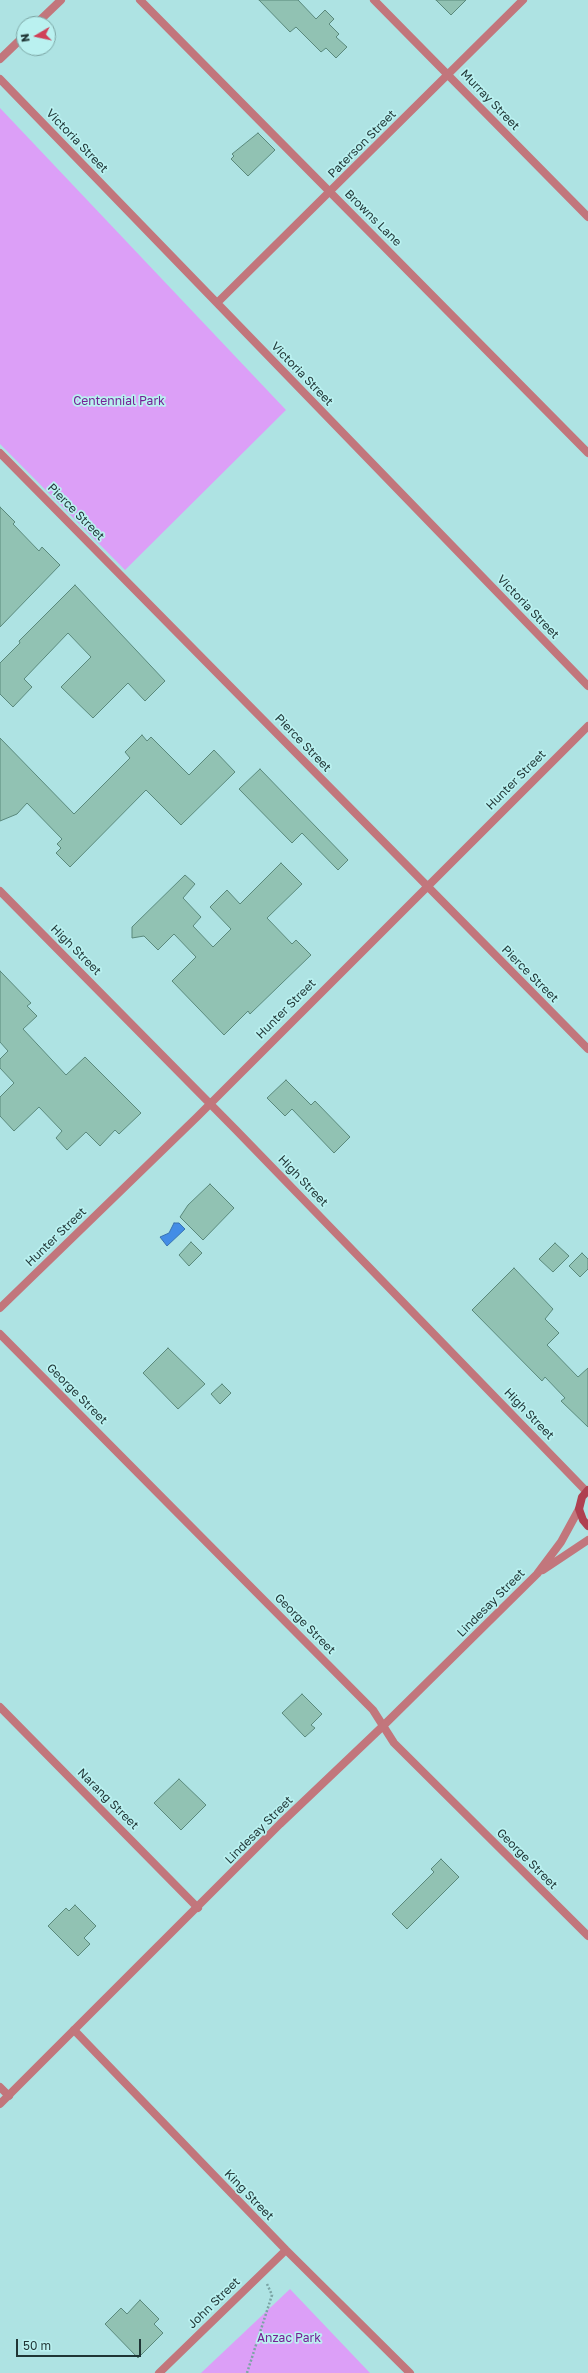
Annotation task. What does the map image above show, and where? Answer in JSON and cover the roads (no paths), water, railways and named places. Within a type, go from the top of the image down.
[{"type":"main road","points":[[587,1490],[582,1497],[579,1509],[583,1520],[588,1526]]},
{"type":"street","points":[[44,16],[61,0]]},
{"type":"street","name":"Browns Lane","points":[[140,0],[588,453]]},
{"type":"street","name":"Murray Street","points":[[374,0],[588,217]]},
{"type":"street","name":"Paterson Street","points":[[217,303],[449,76],[523,0]]},
{"type":"street","points":[[0,59],[16,44]]},
{"type":"street","name":"Victoria Street","points":[[0,79],[588,686]]},
{"type":"street","name":"Pierce Street","points":[[0,453],[588,1050]]},
{"type":"street","name":"Hunter Street","points":[[0,1308],[210,1103],[588,726]]},
{"type":"street","name":"High Street","points":[[0,891],[210,1103],[587,1490]]},
{"type":"street","name":"George Street","points":[[0,1334],[373,1710],[394,1743],[588,1936]]},
{"type":"street","name":"Lindesay Street","points":[[0,2104],[198,1908],[280,1824],[383,1726],[537,1574],[561,1542],[579,1509]]},
{"type":"street","name":"Lindesay Street","points":[[537,1574],[588,1540]]},
{"type":"street","name":"Narang Street","points":[[0,1707],[198,1908]]},
{"type":"street","name":"King Street","points":[[74,2030],[286,2250],[410,2373]]},
{"type":"street","points":[[0,2087],[9,2096]]},
{"type":"street","name":"John Street","points":[[159,2373],[286,2250]]},
{"type":"water","points":[[174,1223],[179,1223],[185,1229],[167,1246],[160,1237],[169,1233]]},
{"type":"park label","name":"Centennial Park","points":[[119,401]]},
{"type":"park label","name":"Anzac Park","points":[[289,2338]]}]
